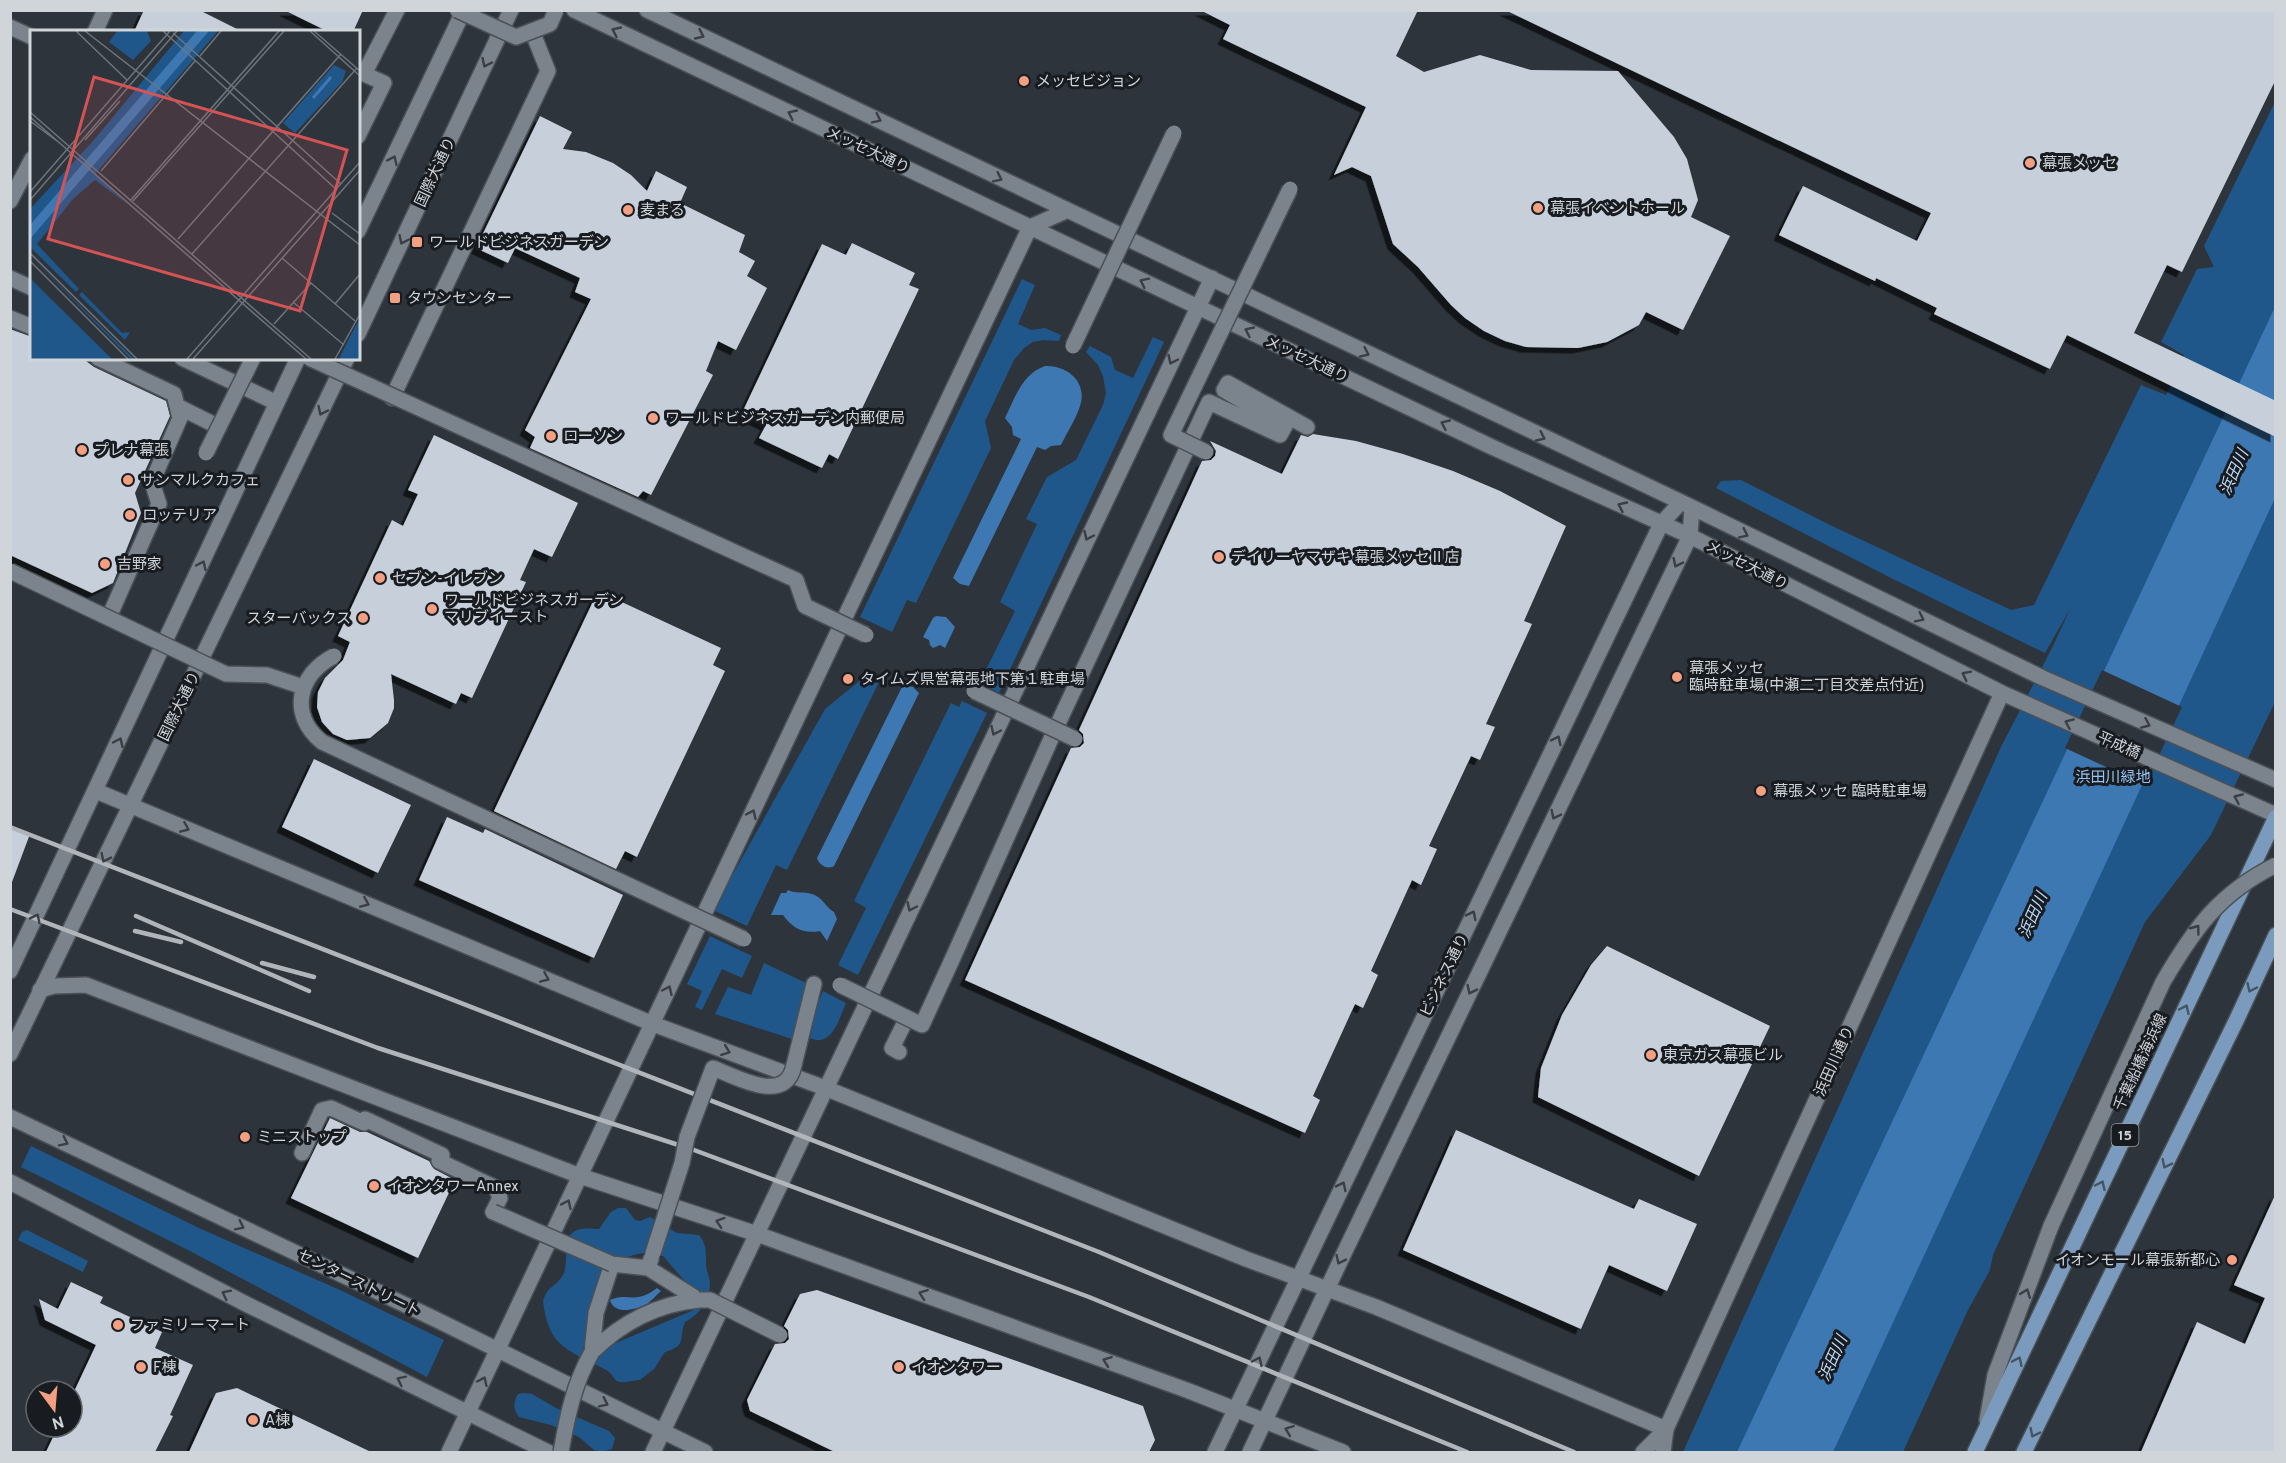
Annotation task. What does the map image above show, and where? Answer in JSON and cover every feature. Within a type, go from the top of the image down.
[{"type":"main road","name":"千葉船橋海浜線","points":[[1975,1452],[2276,816]]},
{"type":"main road","points":[[2024,1452],[2276,935]]},
{"type":"street","points":[[96,30],[105,10]]},
{"type":"street","points":[[360,132],[384,82],[364,74],[397,10]]},
{"type":"street","points":[[457,10],[516,37],[550,24],[556,10]]},
{"type":"street","points":[[360,227],[464,10]]},
{"type":"street","name":"国際大通り","points":[[360,330],[511,10]]},
{"type":"street","name":"メッセ大通り","points":[[574,10],[1197,307],[1690,536],[2038,710]]},
{"type":"street","name":"メッセ大通り","points":[[647,10],[878,119],[1065,211],[1212,278],[2054,683]]},
{"type":"street","points":[[10,27],[30,36]]},
{"type":"street","points":[[392,398],[548,71],[532,31]]},
{"type":"street","points":[[1073,346],[1174,133]]},
{"type":"street","points":[[10,201],[30,163]]},
{"type":"street","points":[[1206,452],[1171,435],[1290,189]]},
{"type":"street","points":[[449,1452],[1030,227],[1065,211]]},
{"type":"street","points":[[10,278],[30,287]]},
{"type":"street","points":[[653,1452],[1212,278]]},
{"type":"street","points":[[10,318],[30,326]]},
{"type":"street","points":[[102,360],[174,394],[180,418],[152,482],[159,504],[109,617]]},
{"type":"street","points":[[186,360],[277,403]]},
{"type":"street","points":[[206,453],[252,360]]},
{"type":"street","points":[[10,971],[297,360]]},
{"type":"street","points":[[313,360],[392,398],[796,580],[805,606],[866,635]]},
{"type":"street","name":"国際大通り","points":[[10,1054],[346,360]]},
{"type":"street","points":[[840,985],[921,1025],[1055,730],[1209,402],[1280,435],[1286,426],[1224,390],[1228,383],[1308,427]]},
{"type":"street","points":[[177,406],[219,427]]},
{"type":"street","name":"ビジネス通り","points":[[1215,1452],[1661,524],[1686,505],[1690,536],[1250,1452]]},
{"type":"street","points":[[10,571],[226,674],[267,675],[303,687]]},
{"type":"street","points":[[334,656],[312,671],[303,687],[302,707],[305,721],[311,733],[322,742],[744,939]]},
{"type":"street","name":"平成橋","points":[[2054,683],[2276,780]]},
{"type":"street","points":[[974,691],[1075,740]]},
{"type":"street","name":"浜田川通り","points":[[1666,1429],[2001,693]]},
{"type":"street","name":"平成橋","points":[[2038,710],[2200,780],[2276,816]]},
{"type":"street","points":[[96,791],[653,1024],[825,1088],[1246,1259],[1376,1307],[1666,1429]]},
{"type":"street","points":[[1986,1429],[1995,1375],[2051,1227],[2163,982],[2207,915],[2224,898],[2276,865]]},
{"type":"street","points":[[648,1268],[687,1165],[687,1137],[713,1068],[769,1088],[788,1079],[794,1069],[814,984]]},
{"type":"street","points":[[40,990],[54,986],[86,985],[580,1176],[757,1234],[1236,1409],[1343,1452]]},
{"type":"street","points":[[899,1052],[892,1048],[906,1018]]},
{"type":"street","points":[[302,1154],[322,1110],[332,1108],[364,1123],[365,1119],[442,1155],[440,1161],[496,1188],[500,1198],[493,1212],[612,1264],[648,1268],[699,1300]]},
{"type":"street","name":"センターストリート","points":[[10,1117],[498,1350],[705,1452]]},
{"type":"street","points":[[10,1182],[259,1310],[548,1452]]},
{"type":"street","points":[[592,1352],[596,1313],[612,1264]]},
{"type":"street","points":[[561,1452],[575,1388],[580,1373],[592,1352],[614,1331],[641,1315],[669,1305],[710,1300],[780,1335]]},
{"type":"street","points":[[1643,1452],[1666,1429]]},
{"type":"street","points":[[1663,1452],[1666,1429]]},
{"type":"green space","name":"浜田川緑地","points":[[2275,102],[2275,702],[2211,835],[2145,922],[1993,1255],[1990,1270],[1968,1310],[1903,1452],[1683,1452],[2001,747],[2070,609],[2045,653],[1893,579],[1716,488],[1721,481],[1741,480],[1830,525],[2011,610],[2034,605],[2141,385],[2166,395],[2184,355],[2161,342],[2197,269],[2214,267],[2204,246]]},
{"type":"green space","points":[[1022,279],[1035,285],[1018,324],[1031,330],[1045,328],[1061,335],[1059,341],[1033,342],[1024,348],[1014,360],[985,421],[991,448],[916,603],[907,600],[892,632],[860,617]]},
{"type":"green space","points":[[1153,337],[1164,342],[999,693],[980,682],[1015,611],[1000,602],[1037,524],[1026,519],[1047,477],[1076,460],[1103,405],[1106,393],[1103,376],[1098,365],[1086,352],[1090,346],[1111,357],[1115,370],[1133,378]]},
{"type":"green space","points":[[868,674],[880,680],[787,870],[776,865],[747,926],[713,910],[825,709]]},
{"type":"green space","points":[[962,701],[987,713],[858,975],[838,965],[866,908],[854,901],[951,703],[959,707]]},
{"type":"green space","points":[[710,936],[752,956],[742,978],[722,969],[702,1010],[695,1007],[702,991],[687,984]]},
{"type":"green space","points":[[764,963],[806,983],[792,1039],[715,1014],[728,987],[751,995]]},
{"type":"green space","points":[[823,991],[846,1003],[834,1030],[829,1036],[818,1040],[810,1038]]},
{"type":"green space","points":[[31,1146],[201,1229],[340,1290],[444,1340],[427,1377],[190,1251],[21,1167]]},
{"type":"green space","points":[[618,1208],[626,1208],[635,1220],[640,1221],[650,1217],[677,1233],[699,1235],[705,1246],[710,1282],[708,1297],[702,1307],[695,1316],[685,1322],[680,1344],[665,1352],[654,1369],[640,1380],[625,1382],[617,1381],[608,1371],[572,1353],[556,1339],[550,1330],[543,1301],[547,1292],[563,1275],[568,1239],[571,1234],[581,1229],[599,1229],[611,1212]],"holes":[[[643,1253],[663,1256],[690,1287],[702,1293],[694,1310],[611,1345],[601,1355],[583,1348],[599,1284],[609,1267],[617,1261]]]},
{"type":"green space","points":[[27,1230],[88,1261],[83,1272],[18,1240],[22,1232]]},
{"type":"green space","points":[[518,1394],[532,1394],[556,1408],[609,1431],[615,1438],[612,1449],[602,1452],[594,1450],[579,1437],[551,1425],[519,1417],[515,1403]]},
{"type":"water","name":"浜田川","points":[[2275,307],[2275,498],[1833,1452],[1737,1452]]},
{"type":"water","points":[[1045,366],[1061,368],[1074,377],[1081,389],[1080,406],[1061,445],[1051,446],[1045,450],[1037,447],[969,586],[960,584],[953,578],[1021,439],[1013,435],[1012,427],[1005,418],[1025,381]]},
{"type":"water","points":[[936,616],[946,617],[955,627],[945,648],[940,645],[933,648],[929,640],[923,637]]},
{"type":"water","points":[[903,685],[913,687],[919,693],[834,866],[824,866],[817,858]]},
{"type":"water","points":[[788,890],[816,895],[834,912],[837,919],[827,941],[820,931],[804,931],[791,924],[783,915],[771,915],[781,893],[786,893]]},
{"type":"water","points":[[657,1288],[661,1291],[645,1305],[635,1308],[625,1310],[616,1308],[610,1300],[643,1296]]},
{"type":"pier","points":[[2102,670],[2182,707],[2145,785],[2065,748]]},
{"type":"building","points":[[144,10],[199,10],[239,30],[135,30]]},
{"type":"building","points":[[284,10],[363,10],[354,30],[325,30]]},
{"type":"building","name":"幕張イベントホール","points":[[1200,10],[1418,10],[1396,56],[1424,72],[1480,55],[1531,70],[1618,71],[1674,137],[1687,159],[1698,200],[1691,217],[1730,236],[1683,330],[1646,312],[1639,325],[1607,342],[1578,348],[1526,347],[1505,341],[1484,331],[1451,305],[1418,267],[1393,244],[1371,176],[1352,167],[1334,175],[1366,107],[1223,39],[1230,25]]},
{"type":"building","name":"幕張メッセ","points":[[1505,10],[2276,10],[2276,79],[2182,272],[2167,265],[2134,333],[2276,401],[2276,437],[2067,335],[2050,369],[1934,314],[1937,308],[1779,235],[1803,186],[1917,241],[1931,213]]},
{"type":"building","points":[[540,116],[572,132],[563,149],[586,152],[613,163],[631,175],[647,191],[656,171],[687,187],[680,203],[745,235],[739,252],[755,261],[747,276],[767,288],[736,350],[718,341],[706,371],[713,375],[651,495],[643,491],[638,497],[530,448],[535,437],[525,430],[591,299],[575,292],[580,278],[515,248],[508,263],[476,248]]},
{"type":"building","points":[[852,243],[915,273],[909,285],[919,289],[838,459],[829,454],[822,468],[759,438],[766,425],[742,413],[822,244],[846,255]]},
{"type":"building","name":"プレナ幕張","points":[[10,329],[30,336],[30,360],[85,360],[94,367],[166,401],[170,416],[135,493],[141,513],[113,583],[92,593],[10,555]]},
{"type":"building","points":[[1313,434],[1356,441],[1453,471],[1500,491],[1566,526],[1524,621],[1532,624],[1486,724],[1495,727],[1480,760],[1471,756],[1429,846],[1437,849],[1421,885],[1412,880],[1371,971],[1378,975],[1363,1008],[1355,1004],[1313,1096],[1320,1100],[1305,1133],[965,980],[1071,748],[1080,747],[1084,743],[1083,734],[1079,730],[1202,461],[1211,460],[1215,456],[1216,451],[1210,441],[1282,474],[1301,435],[1308,437]]},
{"type":"building","points":[[434,435],[578,503],[552,557],[534,549],[520,580],[526,582],[472,698],[461,693],[456,704],[391,674],[394,708],[388,723],[370,738],[347,740],[333,734],[322,722],[317,707],[318,692],[325,678],[343,660],[350,642],[338,636],[392,520],[403,526],[418,494],[408,490]]},
{"type":"building","points":[[598,591],[721,648],[713,665],[725,671],[637,857],[625,851],[616,869],[494,811]]},
{"type":"building","points":[[314,759],[411,805],[378,873],[282,827]]},
{"type":"building","points":[[447,817],[483,833],[485,829],[623,895],[594,958],[419,880]]},
{"type":"building","points":[[10,827],[30,834],[12,882],[10,882]]},
{"type":"building","name":"東京ガス幕張ビル","points":[[1607,946],[1770,1026],[1699,1176],[1538,1097],[1541,1068],[1562,1015],[1591,965]]},
{"type":"building","name":"イオンタワーAnnex","points":[[330,1118],[360,1132],[367,1132],[429,1161],[434,1169],[455,1180],[418,1258],[291,1198]]},
{"type":"building","points":[[1456,1130],[1634,1209],[1639,1199],[1697,1224],[1667,1291],[1609,1265],[1581,1329],[1403,1250]]},
{"type":"building","points":[[2276,1193],[2276,1452],[2141,1452],[2197,1322],[2245,1344],[2265,1298],[2234,1285]]},
{"type":"building","name":"F棟","points":[[71,1282],[103,1297],[100,1303],[162,1332],[155,1348],[193,1365],[170,1415],[173,1416],[155,1452],[46,1452],[52,1439],[84,1439],[84,1379],[80,1379],[96,1345],[45,1320],[39,1299],[58,1309]]},
{"type":"building","name":"イオンタワー","points":[[817,1290],[1143,1406],[1155,1440],[1149,1452],[835,1452],[750,1411],[747,1400],[775,1344],[785,1343],[789,1339],[788,1330],[784,1326],[800,1294]]},
{"type":"building","name":"A棟","points":[[237,1388],[371,1452],[189,1452],[216,1393]]},
{"type":"railway","points":[[10,827],[1099,1252],[1574,1452]]},
{"type":"railway","points":[[10,909],[378,1048],[694,1150],[1089,1297],[1467,1452]]},
{"type":"railway","points":[[136,916],[309,991]]},
{"type":"railway","points":[[135,931],[181,942]]},
{"type":"railway","points":[[262,963],[314,977]]},
{"type":"place","name":"メッセビジョン","points":[[1024,81]]},
{"type":"place","name":"幕張メッセ","points":[[2030,163]]},
{"type":"place","name":"幕張イベントホール","points":[[1538,208]]},
{"type":"place","name":"麦まる","points":[[628,210]]},
{"type":"place","name":"ワールドビジネスガーデン","points":[[417,242]]},
{"type":"place","name":"タウンセンター","points":[[395,298]]},
{"type":"place","name":"ワールドビジネスガーデン内郵便局","points":[[653,418]]},
{"type":"place","name":"ローソン","points":[[551,436]]},
{"type":"place","name":"プレナ幕張","points":[[82,450]]},
{"type":"place","name":"サンマルクカフェ","points":[[128,480]]},
{"type":"place","name":"ロッテリア","points":[[130,515]]},
{"type":"place","name":"デイリーヤマザキ 幕張メッセⅡ店","points":[[1219,557]]},
{"type":"place","name":"吉野家","points":[[105,564]]},
{"type":"place","name":"セブン-イレブン","points":[[380,578]]},
{"type":"place","name":"ワールドビジネスガーデン マリブイースト","points":[[432,609]]},
{"type":"place","name":"スターバックス","points":[[363,618]]},
{"type":"place","name":"幕張メッセ 臨時駐車場(中瀬二丁目交差点付近)","points":[[1677,677]]},
{"type":"place","name":"タイムズ県営幕張地下第１駐車場","points":[[848,679]]},
{"type":"place","name":"幕張メッセ 臨時駐車場","points":[[1761,791]]},
{"type":"place","name":"東京ガス幕張ビル","points":[[1651,1055]]},
{"type":"place","name":"ミニストップ","points":[[245,1137]]},
{"type":"place","name":"イオンタワーAnnex","points":[[374,1186]]},
{"type":"place","name":"イオンモール幕張新都心","points":[[2232,1260]]},
{"type":"place","name":"ファミリーマート","points":[[118,1325]]},
{"type":"place","name":"F棟","points":[[141,1367]]},
{"type":"place","name":"イオンタワー","points":[[899,1367]]},
{"type":"place","name":"A棟","points":[[253,1420]]}]
